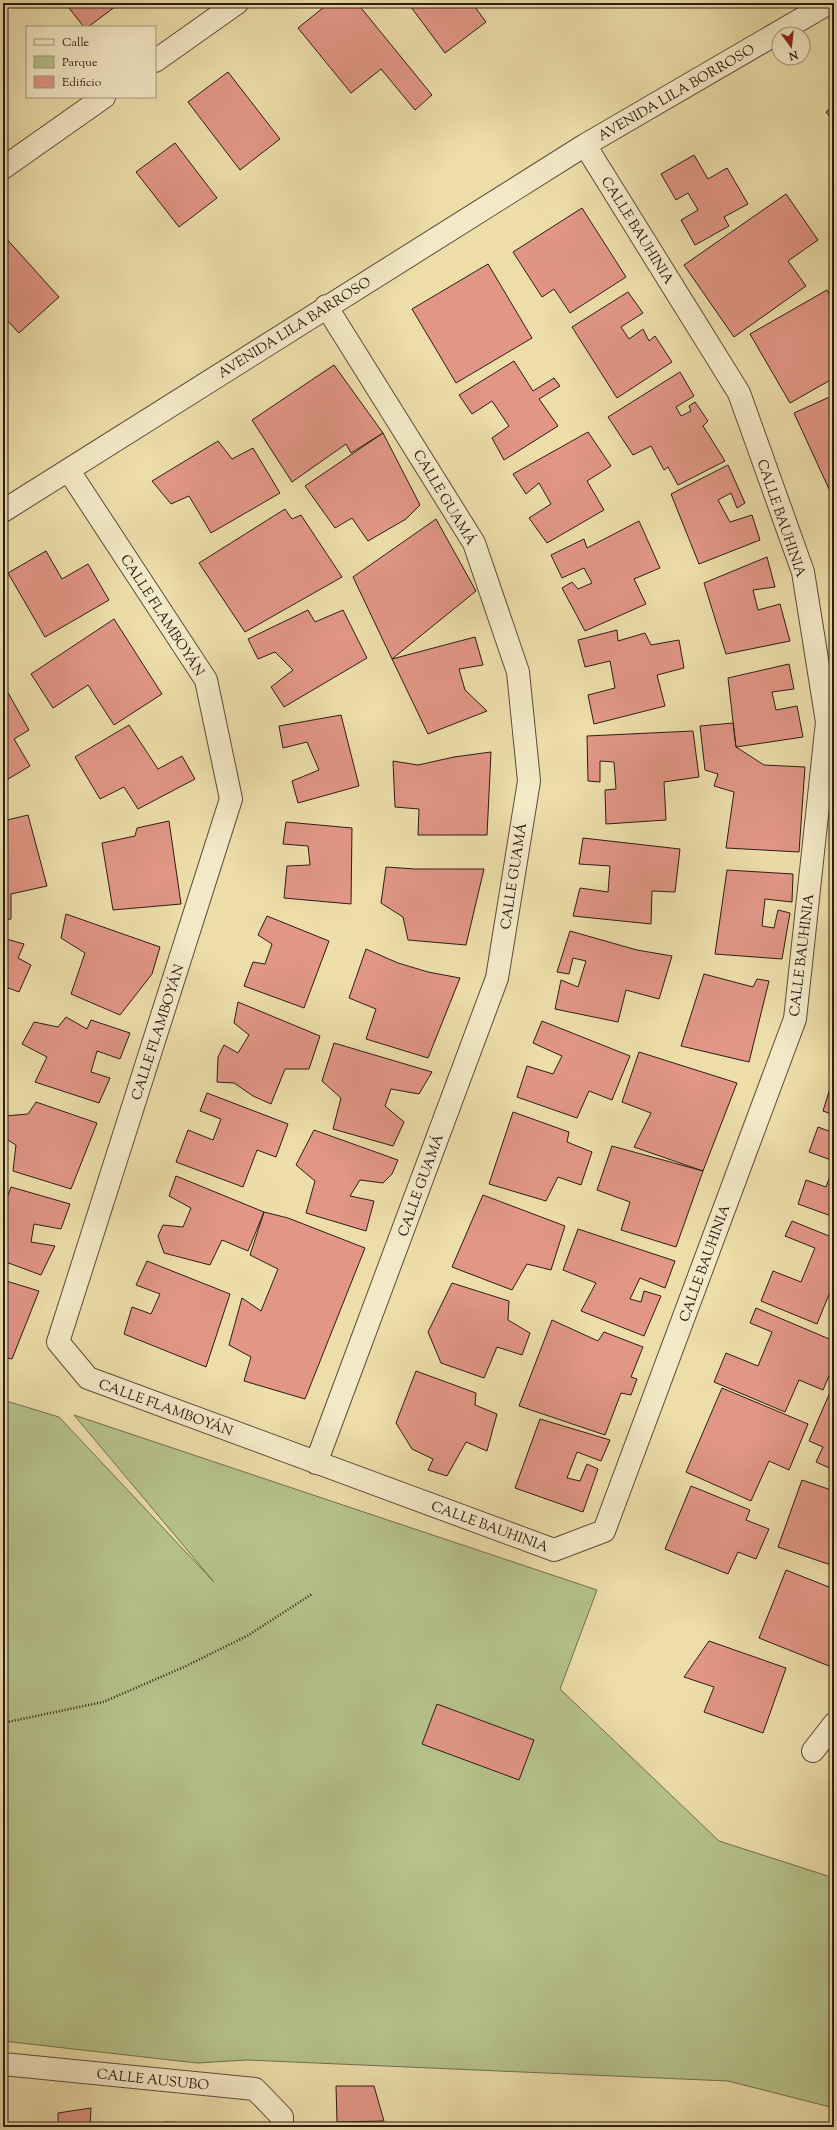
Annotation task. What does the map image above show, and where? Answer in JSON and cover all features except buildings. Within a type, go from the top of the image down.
[{"type":"street","points":[[156,60],[237,3]]},
{"type":"street","name":"AVENIDA LILA BORROSO","points":[[585,145],[829,3]]},
{"type":"street","points":[[3,168],[103,98]]},
{"type":"street","name":"AVENIDA LILA BARROSO","points":[[3,511],[69,471],[326,306],[585,145]]},
{"type":"street","name":"CALLE BAUHINIA","points":[[316,1463],[554,1550],[604,1531],[794,1019],[826,722],[803,572],[739,393],[585,145]]},
{"type":"street","name":"CALLE GUAMÁ","points":[[316,1463],[497,978],[529,781],[518,672],[474,543],[326,306]]},
{"type":"street","name":"CALLE FLAMBOYÁN","points":[[69,471],[206,680],[231,799],[58,1342],[88,1378],[316,1463]]},
{"type":"street","points":[[813,1751],[834,1724]]},
{"type":"street","name":"CALLE AUSUBO","points":[[3,2064],[255,2088],[282,2117],[282,2127]]},
{"type":"path","points":[[3,1723],[103,1702],[184,1667],[247,1636],[312,1594]]},
{"type":"green space","points":[[3,1400],[59,1417],[214,1582],[74,1415],[597,1590],[560,1689],[719,1841],[834,1878],[834,2108],[728,2081],[247,2060],[197,2063],[3,2041]]}]
